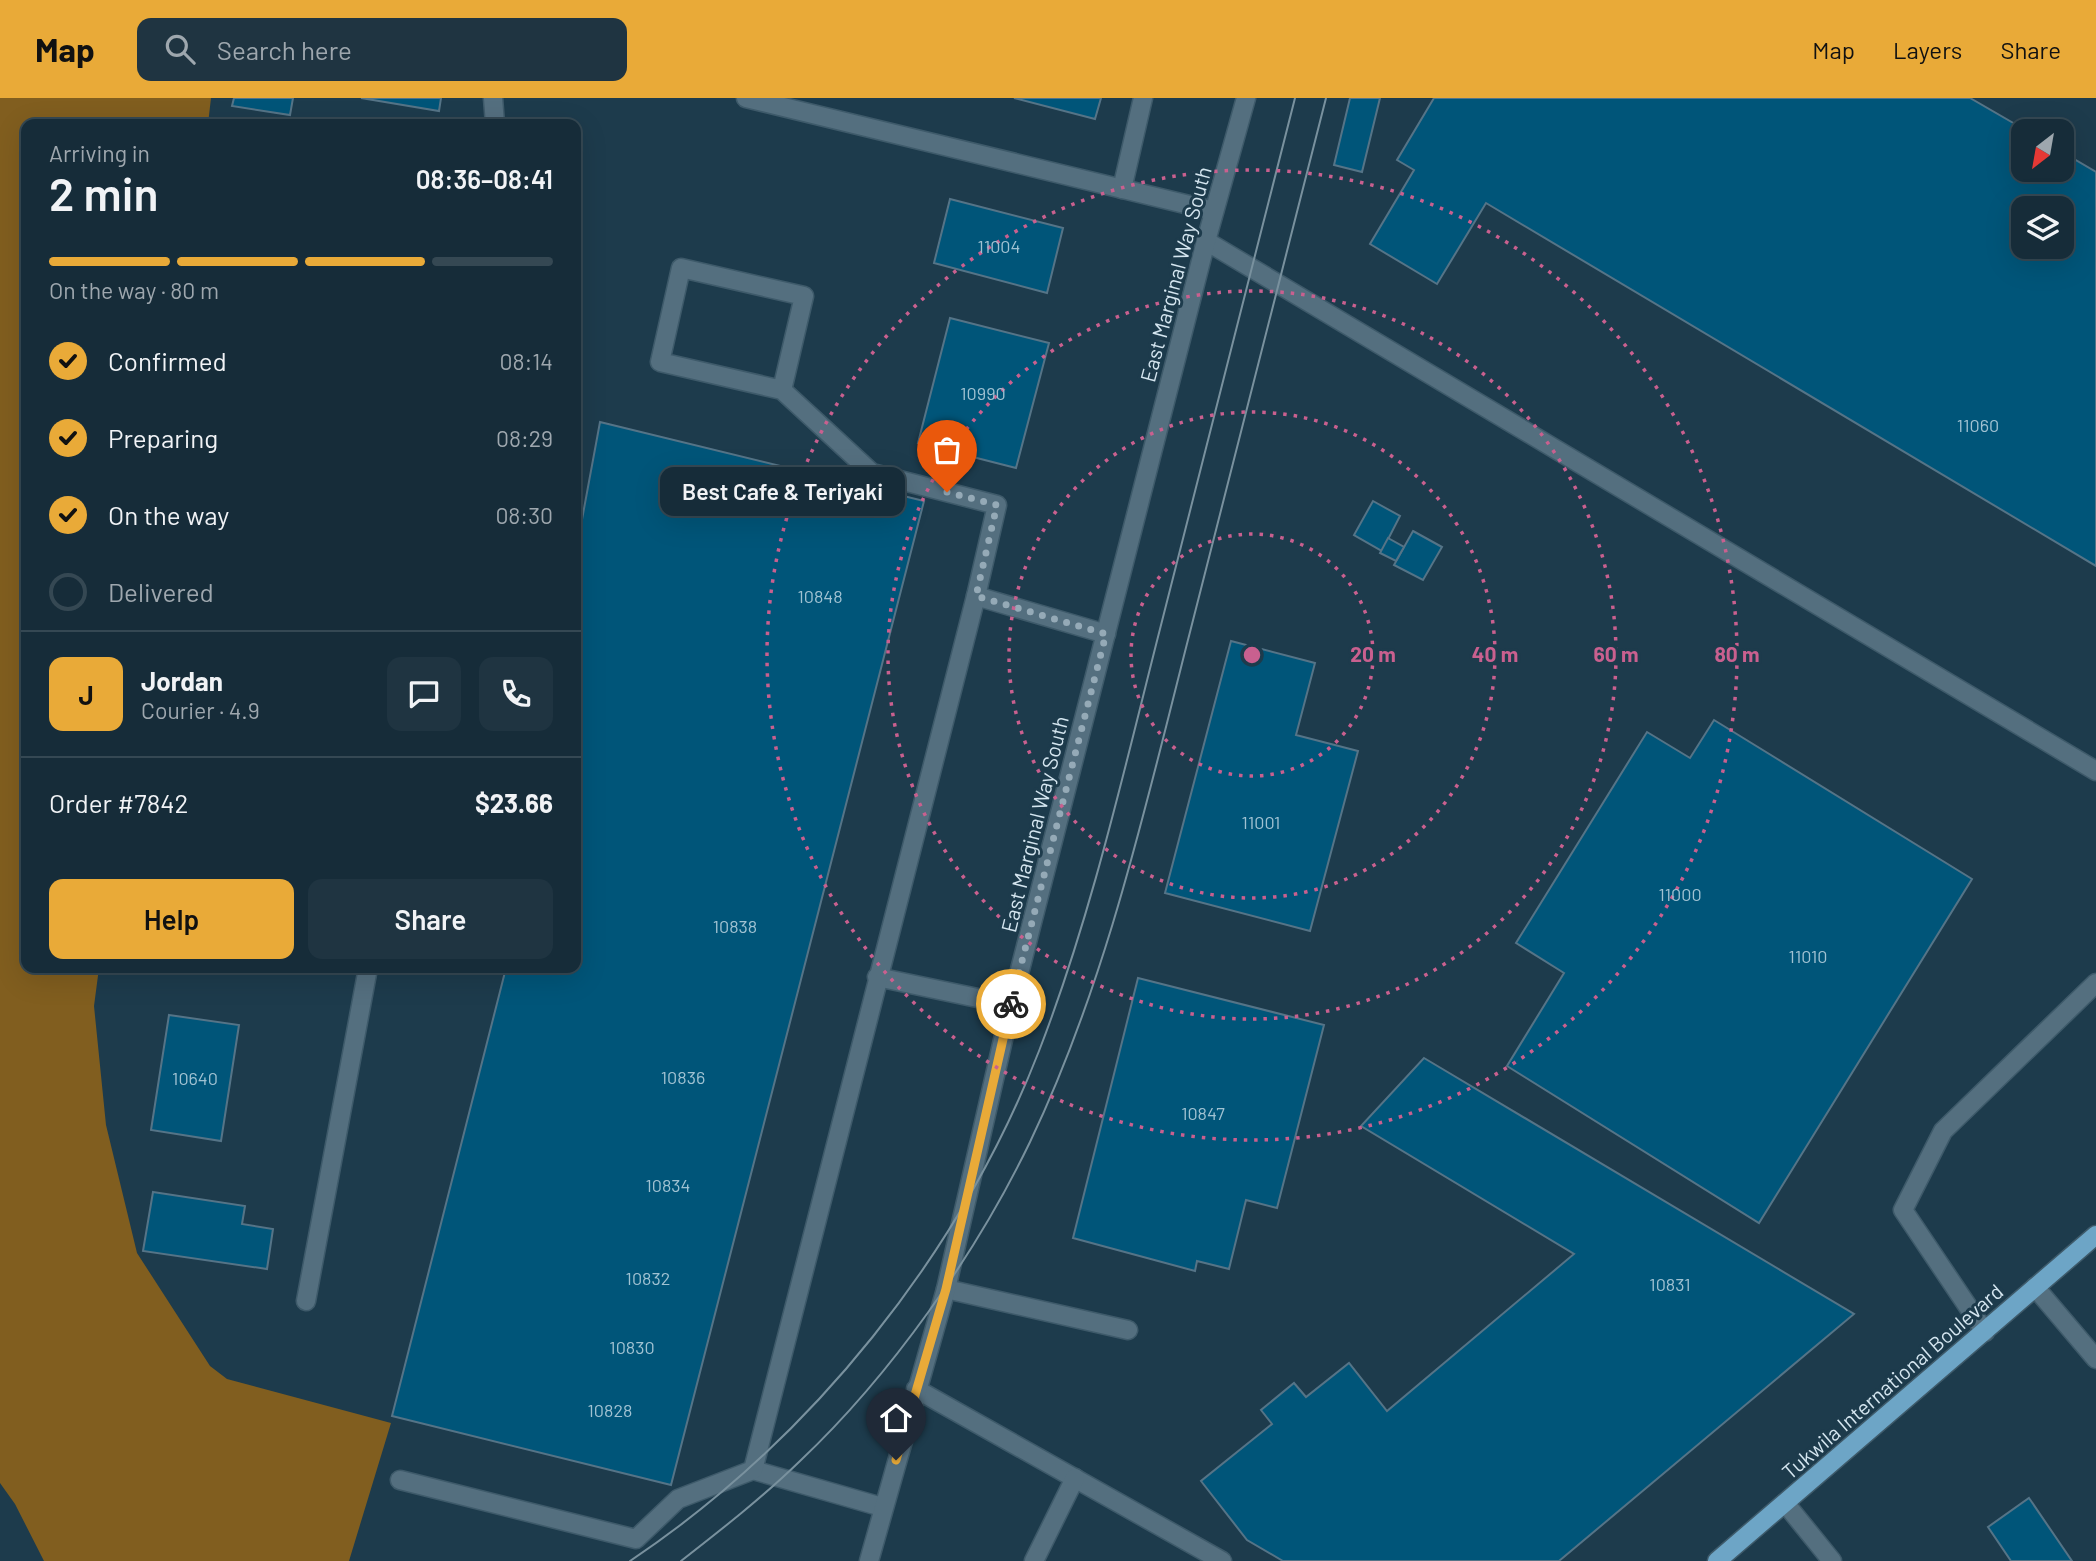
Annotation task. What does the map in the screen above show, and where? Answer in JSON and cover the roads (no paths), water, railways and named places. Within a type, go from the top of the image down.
[{"type":"main road","name":"Tukwila International Boulevard","points":[[1717,1561],[2096,1236]]},
{"type":"street","points":[[493,98],[495,119]]},
{"type":"street","points":[[746,98],[1214,211]]},
{"type":"street","points":[[1122,189],[1143,98]]},
{"type":"street","name":"East Marginal Way South","points":[[869,1561],[882,1507],[946,1289],[1011,1005],[1206,241],[1246,98]]},
{"type":"street","points":[[1206,241],[2096,771]]},
{"type":"street","points":[[753,1470],[997,505],[872,473],[782,390],[660,362],[681,268],[804,296],[782,390]]},
{"type":"street","points":[[976,596],[1106,634]]},
{"type":"street","points":[[306,1301],[367,973]]},
{"type":"street","points":[[877,977],[1011,1005]]},
{"type":"street","points":[[1985,1332],[1903,1210],[1943,1131],[2096,983]]},
{"type":"street","points":[[2035,1287],[2096,1359]]},
{"type":"street","points":[[946,1289],[1128,1330]]},
{"type":"street","points":[[916,1389],[1222,1561]]},
{"type":"street","points":[[400,1480],[636,1539],[678,1499],[753,1470],[882,1507]]},
{"type":"street","points":[[1034,1561],[1075,1478]]},
{"type":"street","points":[[1785,1503],[1832,1561]]},
{"type":"tram line","points":[[630,1561],[696,1513],[759,1459],[818,1400],[873,1337],[923,1270],[967,1199],[1006,1126],[1039,1051],[1091,894],[1295,98]]},
{"type":"tram line","points":[[681,1561],[757,1500],[800,1461],[867,1391],[899,1352],[984,1227],[1030,1142],[1057,1081],[1103,955],[1140,827],[1326,98]]},
{"type":"place","name":"Best Cafe & Teriyaki","points":[[947,492]]}]
